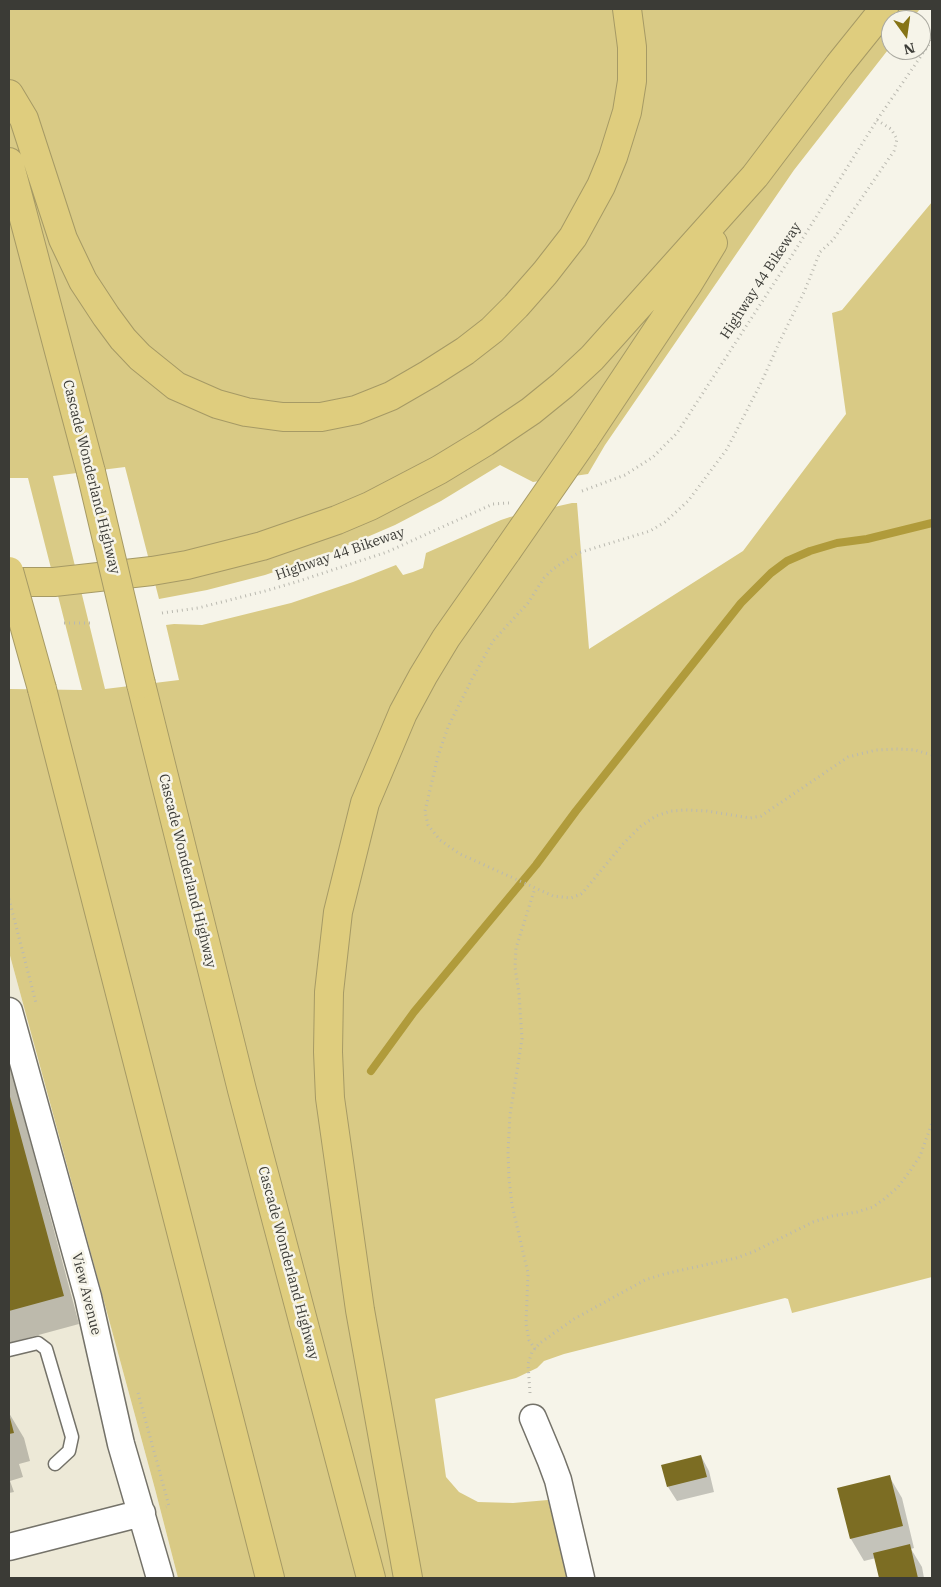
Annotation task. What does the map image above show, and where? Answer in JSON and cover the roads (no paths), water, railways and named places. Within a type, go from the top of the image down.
[{"type":"highway","points":[[9,94],[24,118],[64,239],[83,281],[122,339],[176,386],[217,404],[283,417],[321,417],[356,410],[391,396],[465,351],[492,330],[516,306],[573,237],[601,186],[613,157],[627,112],[632,81],[632,47],[627,9]]},
{"type":"highway","points":[[9,582],[54,582],[117,576],[187,565],[262,546],[370,506],[439,470],[485,442],[532,411],[585,365],[755,176],[884,9]]},
{"type":"highway","name":"Cascade Wonderland Highway","points":[[9,162],[91,472],[141,684],[242,1090],[371,1578]]},
{"type":"highway","points":[[408,1578],[360,1310],[330,1098],[328,1052],[329,992],[338,912],[365,803],[403,713],[446,638],[584,440],[688,284],[755,176]]},
{"type":"highway","points":[[9,571],[42,689],[270,1578]]},
{"type":"street","name":"View Avenue","points":[[9,1010],[88,1297],[121,1444],[160,1578]]},
{"type":"street","points":[[533,1418],[558,1480],[581,1578]]},
{"type":"street","points":[[9,1547],[142,1513]]},
{"type":"lane","points":[[9,1350],[38,1343],[46,1349],[72,1437],[69,1450],[55,1464]]},
{"type":"waterway","points":[[371,1071],[414,1012],[536,865],[576,811],[741,603],[771,573],[787,561],[810,551],[837,543],[867,539],[932,523]]}]
